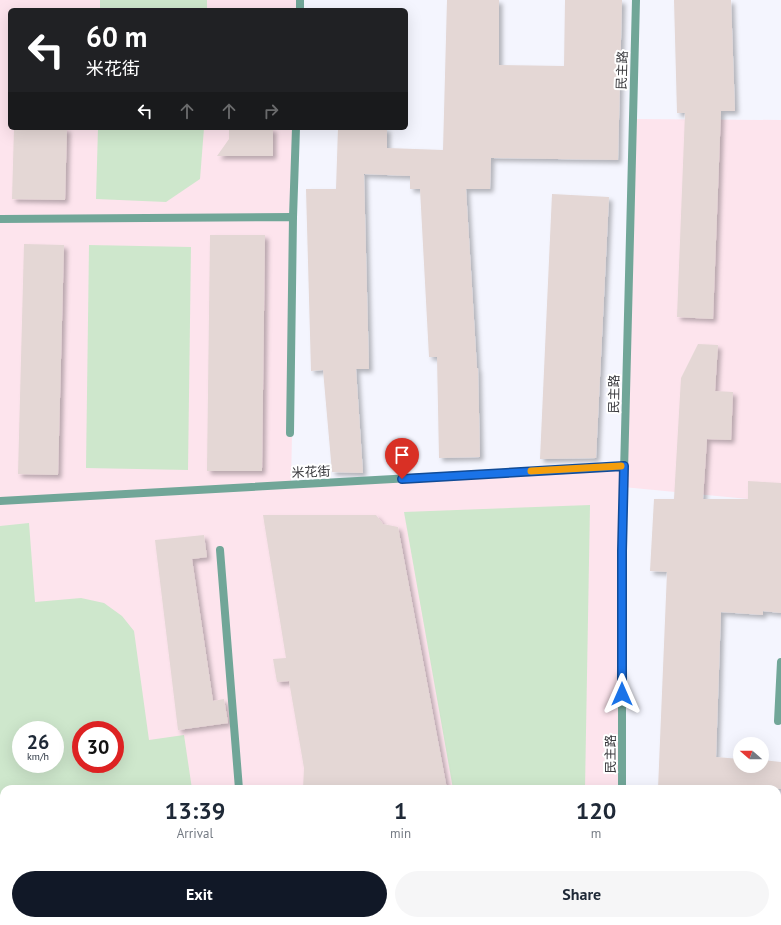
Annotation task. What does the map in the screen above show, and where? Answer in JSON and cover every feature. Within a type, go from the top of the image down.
[{"type":"street","name":"民主路","points":[[622,785],[622,551],[636,0]]},
{"type":"street","points":[[290,433],[293,217],[296,130]]},
{"type":"street","points":[[0,219],[293,217]]},
{"type":"street","name":"米花街","points":[[0,501],[624,466]]},
{"type":"street","points":[[220,550],[239,785]]},
{"type":"street","points":[[778,720],[781,662]]},
{"type":"shaded area","points":[[0,0],[301,0],[301,8],[8,8],[8,130],[298,130],[291,485],[624,466],[633,119],[781,120],[781,502],[623,487],[622,785],[0,785]]},
{"type":"green space","points":[[100,0],[207,0],[207,8],[100,8]]},
{"type":"green space","points":[[98,130],[204,130],[200,179],[166,202],[96,199]]},
{"type":"green space","points":[[89,245],[191,247],[188,470],[86,468]]},
{"type":"green space","points":[[590,505],[585,785],[452,785],[404,512]]},
{"type":"green space","points":[[29,523],[35,602],[81,598],[104,603],[122,616],[134,631],[149,740],[184,735],[191,785],[0,785],[0,526]]},
{"type":"building","points":[[447,0],[499,0],[499,65],[564,66],[565,0],[622,0],[618,160],[491,158],[490,189],[466,189],[478,368],[480,457],[439,458],[437,357],[429,357],[420,189],[410,189],[410,176],[364,174],[369,369],[356,369],[363,473],[332,472],[323,370],[311,371],[306,189],[336,189],[338,130],[387,130],[387,148],[443,150]]},
{"type":"building","points":[[674,0],[731,0],[735,111],[721,111],[713,319],[677,317],[685,113],[677,113]]},
{"type":"building","points":[[14,130],[67,130],[65,200],[12,199]]},
{"type":"building","points":[[229,130],[273,130],[273,156],[217,156],[229,139]]},
{"type":"building","points":[[552,194],[609,197],[596,458],[540,459]]},
{"type":"building","points":[[210,235],[265,235],[262,471],[207,471]]},
{"type":"building","points":[[24,244],[64,245],[58,475],[18,474]]},
{"type":"building","points":[[698,344],[718,345],[715,391],[733,392],[731,440],[707,439],[703,499],[748,499],[748,481],[781,483],[781,613],[763,611],[763,615],[721,612],[716,757],[733,758],[733,773],[769,773],[769,761],[781,762],[781,785],[658,785],[667,572],[650,571],[654,499],[674,499],[681,378]]},
{"type":"building","points":[[263,515],[376,515],[383,524],[398,527],[446,785],[303,785],[304,768],[289,681],[277,682],[273,659],[286,658]]},
{"type":"building","points":[[204,535],[207,557],[192,559],[213,701],[224,699],[228,723],[178,730],[155,540]]},
{"type":"slow traffic","points":[[531,471],[621,466]]},
{"type":"route","points":[[402,479],[624,466],[622,551],[622,694]]}]
